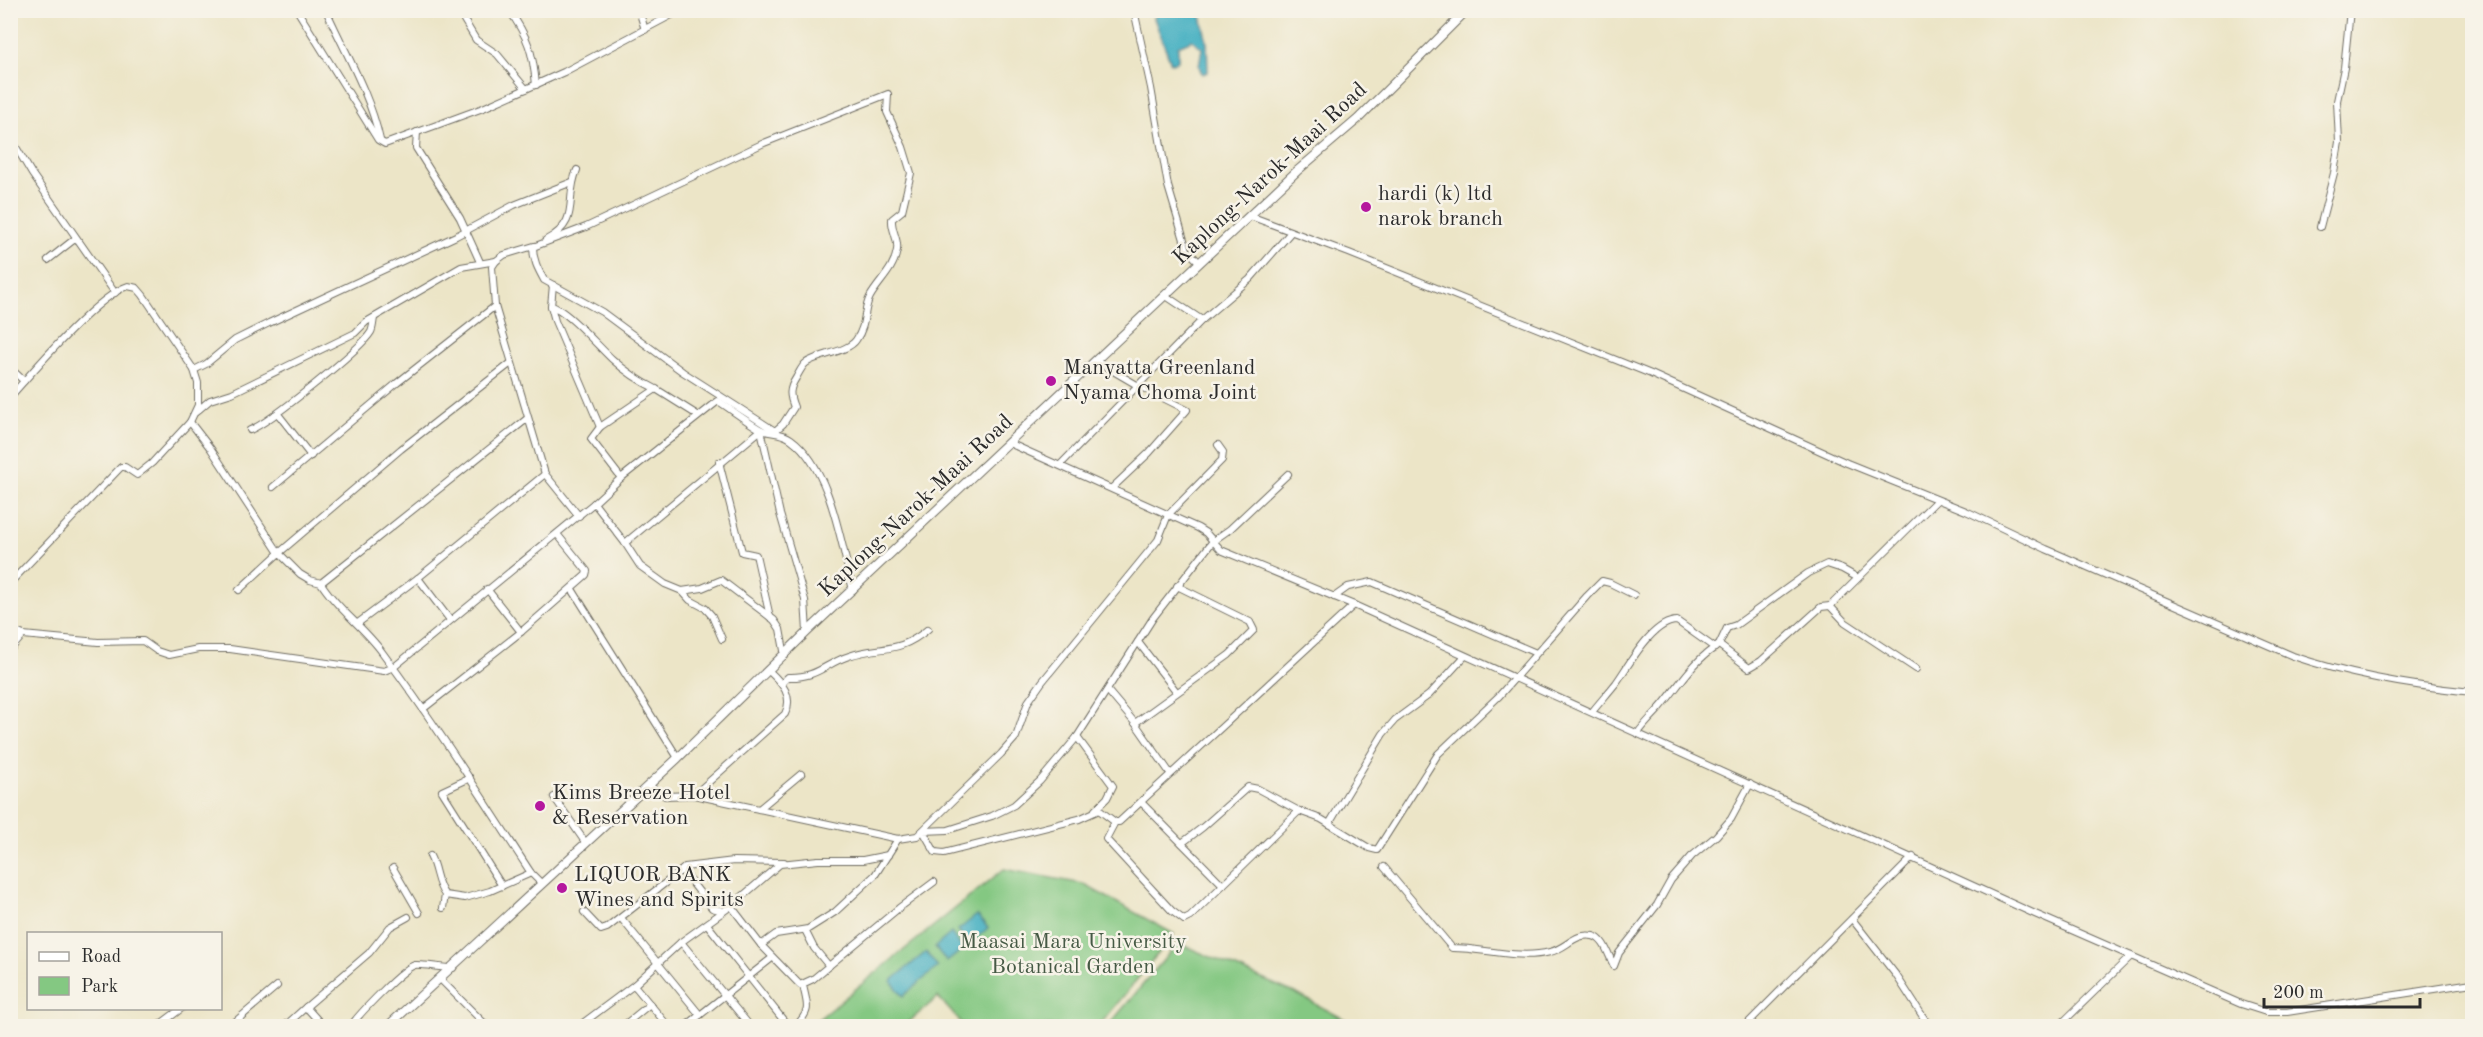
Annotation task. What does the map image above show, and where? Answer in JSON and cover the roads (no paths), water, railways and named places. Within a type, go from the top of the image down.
[{"type":"highway","name":"Kaplong-Narok-Maai Road","points":[[388,1026],[678,758],[807,632],[1250,216],[1358,119],[1467,10]]},
{"type":"street","points":[[297,10],[381,143]]},
{"type":"street","points":[[326,10],[367,99],[381,143]]},
{"type":"street","points":[[458,10],[476,40],[497,54],[526,89]]},
{"type":"street","points":[[509,10],[525,33],[536,85]]},
{"type":"street","points":[[593,10],[604,10]]},
{"type":"street","points":[[639,10],[645,30]]},
{"type":"street","points":[[381,143],[390,143],[536,85],[681,10]]},
{"type":"street","points":[[1134,10],[1151,88],[1168,186],[1187,250],[1200,263]]},
{"type":"street","points":[[2320,227],[2334,173],[2339,142],[2337,101],[2344,68],[2350,10]]},
{"type":"street","points":[[579,516],[545,474],[495,306],[492,267],[495,261],[504,255],[533,247],[586,227],[764,143],[888,94],[886,112],[903,147],[911,173],[902,211],[892,219],[892,228],[897,237],[896,258],[886,278],[869,299],[866,323],[854,344],[805,363],[791,384],[789,395],[794,407],[791,414],[775,431]]},
{"type":"street","points":[[417,132],[416,148],[460,218],[480,262]]},
{"type":"street","points":[[10,137],[32,174],[115,293]]},
{"type":"street","points":[[533,247],[557,234],[569,217],[573,201],[570,192],[577,170]]},
{"type":"street","points":[[194,370],[206,364],[235,340],[466,231],[513,206],[572,182]]},
{"type":"street","points":[[1250,216],[1651,374],[1847,463],[2303,659],[2333,670],[2370,678],[2472,692]]},
{"type":"street","points":[[1060,465],[1202,320],[1250,279],[1291,232]]},
{"type":"street","points":[[48,260],[76,238]]},
{"type":"street","points":[[533,247],[533,259],[544,280],[602,312],[683,372],[798,445],[826,484],[853,590]]},
{"type":"street","points":[[10,583],[121,467],[137,475],[143,472],[190,422],[196,412],[210,400],[232,393],[356,333],[366,322],[461,267],[495,261]]},
{"type":"street","points":[[553,285],[550,310],[600,427]]},
{"type":"street","points":[[10,397],[100,303],[128,286],[137,288],[194,370],[198,383],[196,412]]},
{"type":"street","points":[[1166,296],[1202,320]]},
{"type":"street","points":[[273,487],[429,357],[495,306]]},
{"type":"street","points":[[551,306],[556,307],[613,360],[637,378],[699,416]]},
{"type":"street","points":[[250,430],[278,414],[356,348],[372,331],[374,318]]},
{"type":"street","points":[[1096,361],[1187,410],[1149,453],[1112,488]]},
{"type":"street","points":[[239,590],[279,553],[401,450],[511,363]]},
{"type":"street","points":[[10,368],[24,381]]},
{"type":"street","points":[[621,478],[592,442],[593,434],[656,388]]},
{"type":"street","points":[[10,629],[23,635],[98,642],[143,641],[169,655],[198,649],[230,649],[384,671],[394,667],[579,516],[621,478],[718,401],[761,430],[775,431]]},
{"type":"street","points":[[278,414],[311,456]]},
{"type":"street","points":[[321,583],[528,418]]},
{"type":"street","points":[[190,422],[211,448],[279,553],[300,574],[321,583],[374,640],[470,778],[531,873],[541,883]]},
{"type":"street","points":[[625,543],[719,462],[761,430]]},
{"type":"street","points":[[761,430],[780,514],[805,600],[807,632]]},
{"type":"street","points":[[1009,442],[1198,528],[1221,550],[1354,605],[1464,657],[1516,678],[2241,1004],[2266,1012],[2287,1012],[2472,983]]},
{"type":"street","points":[[648,785],[665,796],[694,795],[898,839],[917,836],[1016,737],[1024,711],[1033,695],[1158,540],[1168,515],[1222,460],[1223,452],[1218,445]]},
{"type":"street","points":[[719,462],[737,539],[742,552],[756,555],[770,617]]},
{"type":"street","points":[[358,623],[418,578],[545,474]]},
{"type":"street","points":[[923,831],[948,830],[1006,810],[1040,781],[1077,737],[1138,642],[1177,586],[1213,541],[1230,529],[1288,474]]},
{"type":"street","points":[[1592,712],[1618,680],[1632,656],[1654,633],[1672,621],[1677,621],[1749,668],[1761,661],[1821,607],[1830,606],[1937,500]]},
{"type":"street","points":[[594,502],[640,566],[705,608],[712,616],[722,639]]},
{"type":"street","points":[[423,709],[521,632],[588,573],[557,534]]},
{"type":"street","points":[[1638,733],[1689,671],[1707,652],[1717,646],[1728,628],[1736,625],[1808,573],[1827,564],[1858,578]]},
{"type":"street","points":[[418,578],[450,620]]},
{"type":"street","points":[[682,591],[702,588],[720,580],[770,617],[780,629],[785,656]]},
{"type":"street","points":[[1182,843],[1248,787],[1258,789],[1329,824],[1369,848],[1377,850],[1438,754],[1516,678],[1602,581],[1634,595]]},
{"type":"street","points":[[1334,597],[1348,587],[1372,582],[1536,653]]},
{"type":"street","points":[[1135,723],[1176,691],[1229,655],[1254,630],[1253,626],[1242,618],[1189,594],[1177,586]]},
{"type":"street","points":[[487,589],[521,632]]},
{"type":"street","points":[[572,589],[678,758]]},
{"type":"street","points":[[1299,811],[1190,917],[1184,920],[1106,839],[1115,822],[1119,822],[1142,803],[1170,773],[1281,675],[1354,605]]},
{"type":"street","points":[[1830,606],[1845,622],[1916,669]]},
{"type":"street","points":[[782,683],[788,677],[801,678],[813,675],[848,656],[906,645],[928,629]]},
{"type":"street","points":[[10,650],[23,635]]},
{"type":"street","points":[[1138,642],[1176,691]]},
{"type":"street","points":[[1329,824],[1383,734],[1395,720],[1429,695],[1464,657]]},
{"type":"street","points":[[694,795],[785,714],[789,702],[782,683],[769,671]]},
{"type":"street","points":[[1108,691],[1135,723],[1170,773]]},
{"type":"street","points":[[923,831],[935,852],[944,853],[1079,819],[1095,810],[1107,798],[1113,786],[1077,737]]},
{"type":"street","points":[[759,810],[801,774]]},
{"type":"street","points":[[470,778],[442,791],[502,886]]},
{"type":"street","points":[[1384,867],[1450,946],[1508,954],[1538,954],[1552,952],[1583,935],[1592,936],[1599,939],[1605,946],[1614,966],[1619,953],[1657,905],[1671,880],[1692,856],[1716,836],[1731,819],[1750,784]]},
{"type":"street","points":[[554,796],[585,842]]},
{"type":"street","points":[[1142,803],[1222,885]]},
{"type":"street","points":[[1095,810],[1108,815],[1115,822]]},
{"type":"street","points":[[760,945],[776,934],[805,930],[822,921],[875,875],[898,839]]},
{"type":"street","points":[[584,912],[601,930],[621,918],[685,867],[734,861],[863,860],[888,855]]},
{"type":"street","points":[[430,856],[439,887],[446,895],[465,898],[502,886],[531,873]]},
{"type":"street","points":[[1745,1026],[1913,857]]},
{"type":"street","points":[[579,1026],[634,985],[681,942],[731,906],[780,864],[787,862]]},
{"type":"street","points":[[393,867],[419,913]]},
{"type":"street","points":[[682,870],[712,908],[723,911]]},
{"type":"street","points":[[731,906],[760,945],[797,984],[803,985],[934,882]]},
{"type":"street","points":[[444,908],[446,895]]},
{"type":"street","points":[[285,1026],[369,953],[390,927],[408,917]]},
{"type":"street","points":[[621,918],[700,1015]]},
{"type":"street","points":[[1852,919],[1896,975],[1929,1026]]},
{"type":"street","points":[[706,924],[788,1026]]},
{"type":"street","points":[[805,930],[814,948],[829,966]]},
{"type":"street","points":[[681,942],[723,996],[750,1026]]},
{"type":"street","points":[[2060,1026],[2131,956]]},
{"type":"street","points":[[686,1026],[772,958]]},
{"type":"street","points":[[351,1026],[403,970],[417,965],[431,968],[453,968]]},
{"type":"street","points":[[440,979],[487,1026]]},
{"type":"street","points":[[634,985],[668,1026]]},
{"type":"street","points":[[796,1026],[807,1012],[808,1005],[803,985]]},
{"type":"street","points":[[230,1026],[277,986]]},
{"type":"street","points":[[623,1026],[650,1004]]},
{"type":"street","points":[[306,1007],[322,1026]]},
{"type":"street","points":[[158,1026],[179,1010]]},
{"type":"water","points":[[1159,10],[1200,11],[1207,43],[1208,72],[1202,74],[1199,66],[1202,48],[1192,40],[1178,46],[1178,61],[1171,63],[1154,18]]},
{"type":"water","points":[[977,915],[988,928],[969,944],[958,930]]},
{"type":"water","points":[[951,933],[963,949],[947,962],[935,947]]},
{"type":"water","points":[[926,952],[938,967],[903,996],[891,981]]},
{"type":"place","name":"hardi (k) ltd narok branch","points":[[1366,207]]},
{"type":"place","name":"Manyatta Greenland Nyama Choma Joint","points":[[1051,381]]},
{"type":"place","name":"Kims Breeze Hotel & Reservation","points":[[540,806]]},
{"type":"place","name":"LIQUOR BANK Wines and Spirits","points":[[562,888]]},
{"type":"park label","name":"Maasai Mara University Botanical Garden","points":[[1073,954]]}]
